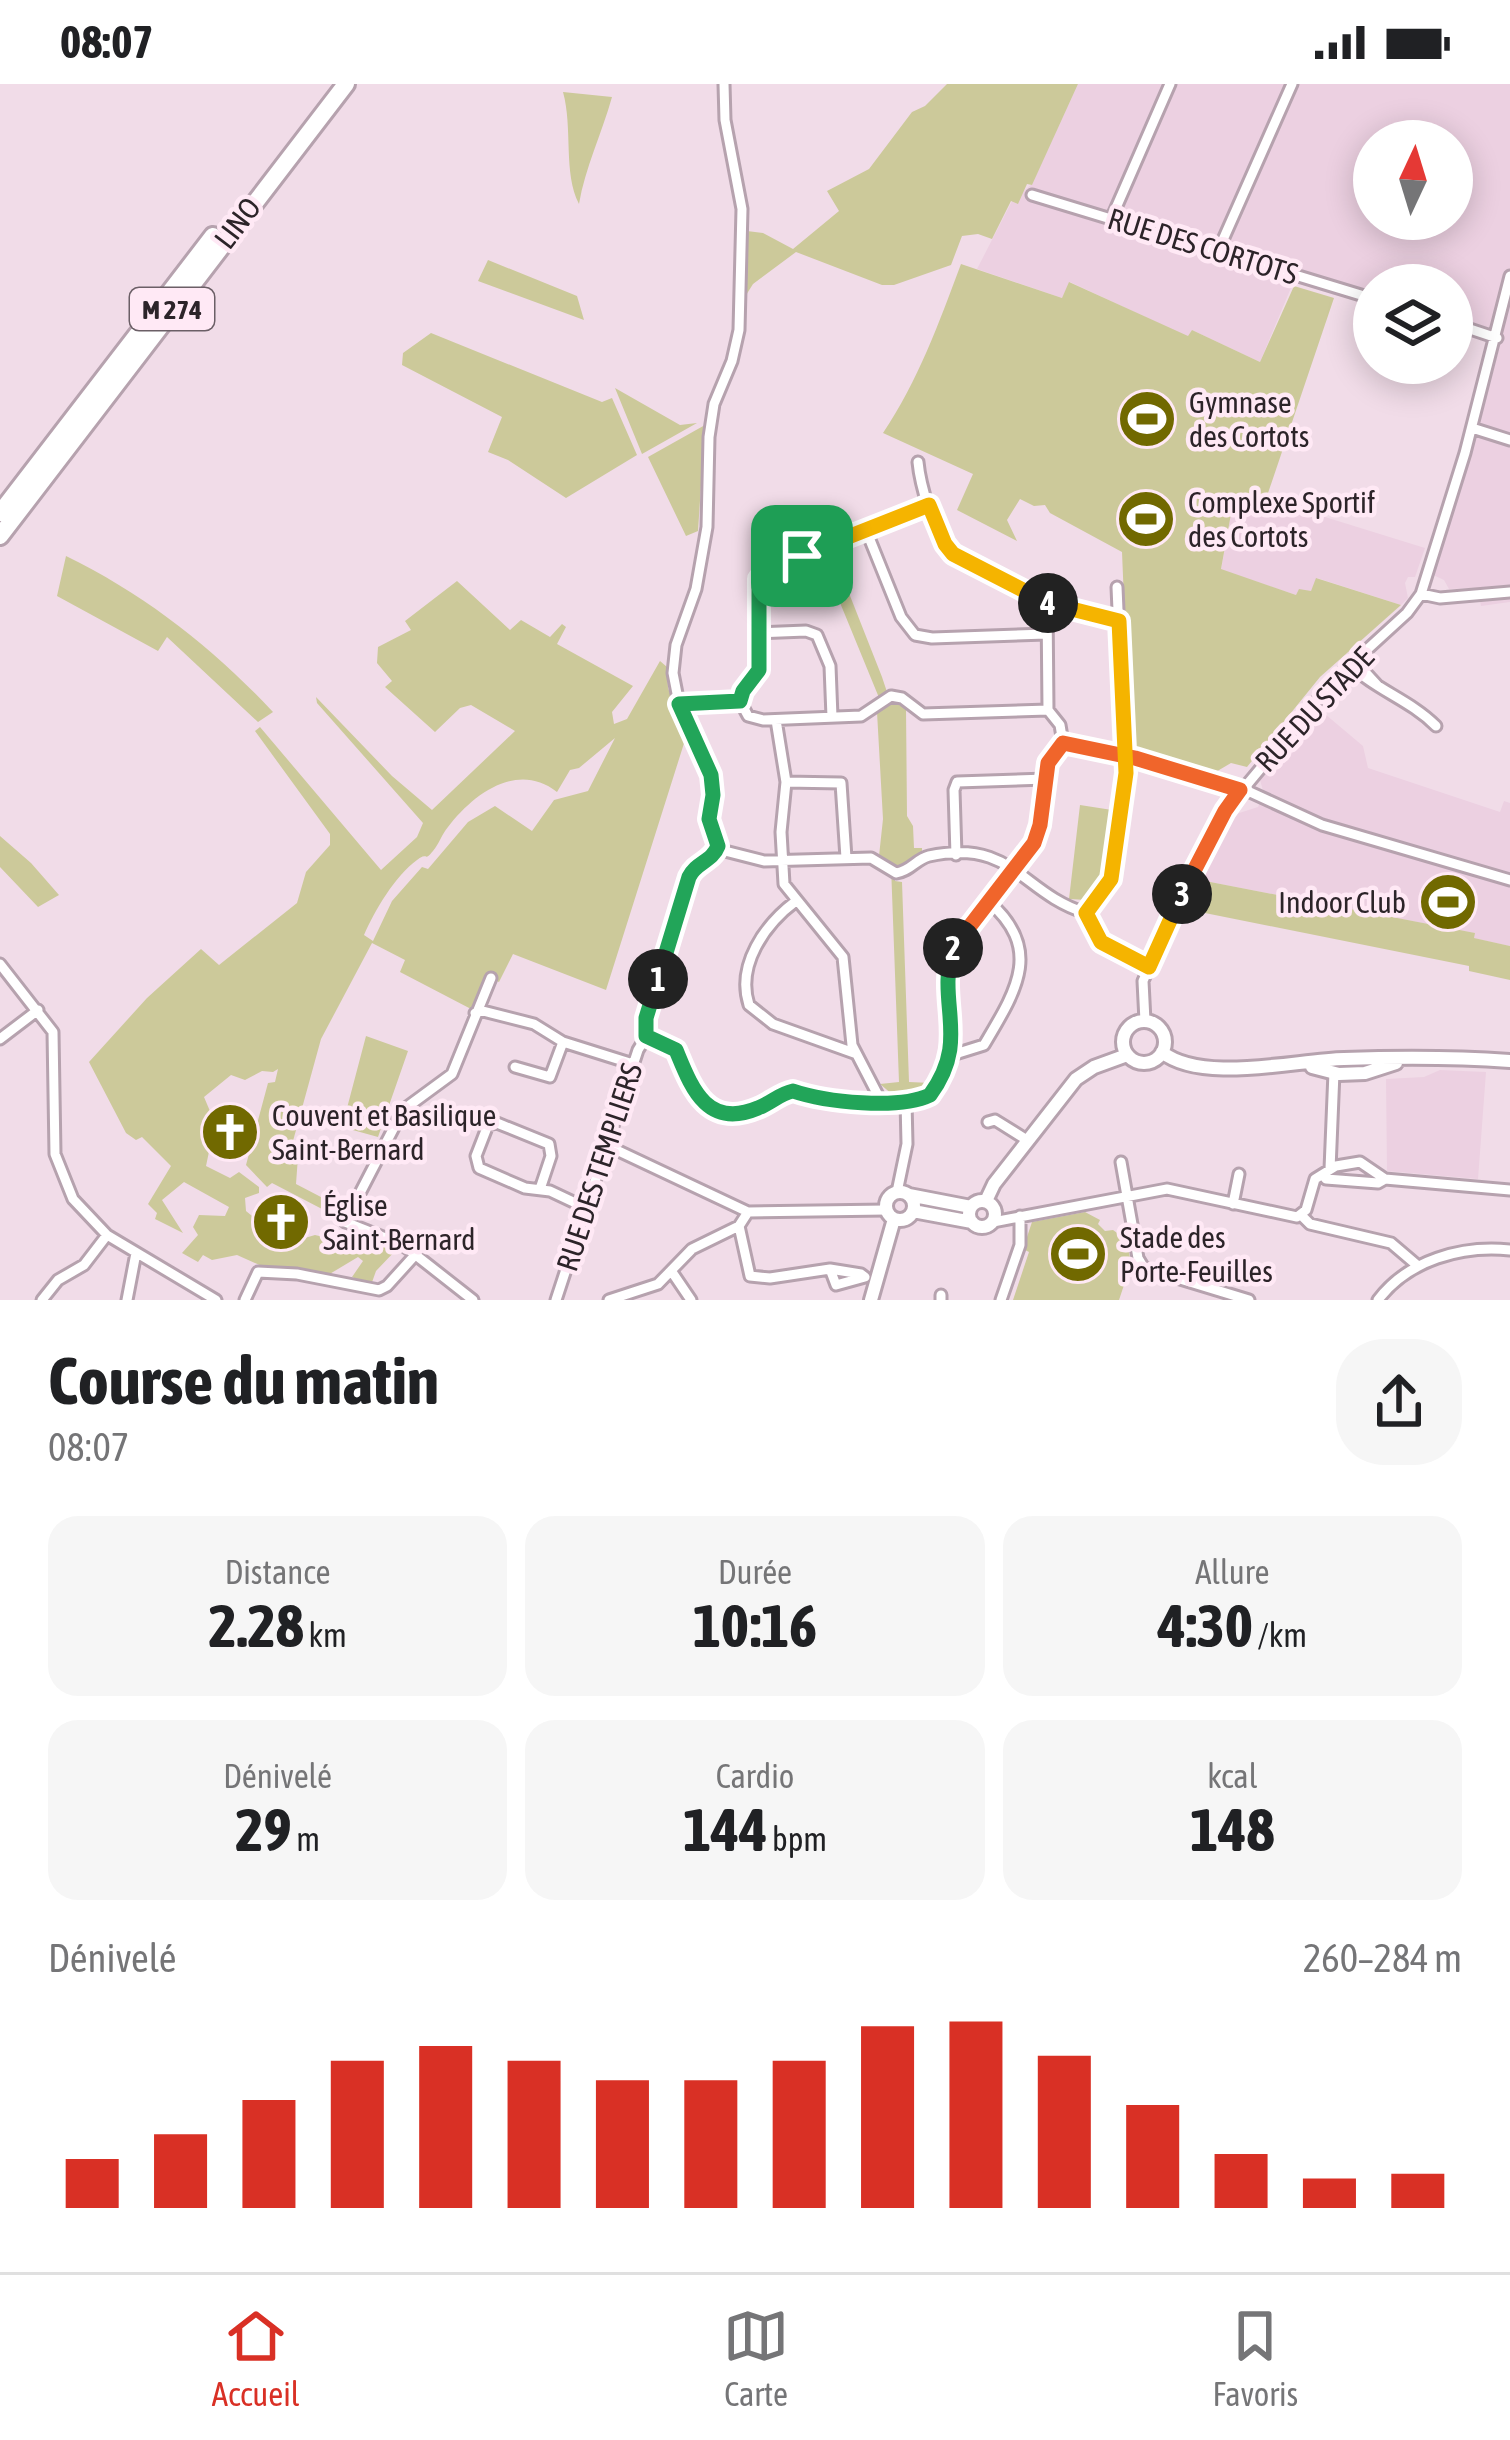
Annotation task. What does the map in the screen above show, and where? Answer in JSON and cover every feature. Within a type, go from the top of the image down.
[{"type":"highway","name":"LINO","points":[[0,513],[332,84]]},
{"type":"highway","name":"LINO","points":[[0,536],[346,84]]},
{"type":"street","points":[[724,84],[743,232],[739,330],[714,404],[707,516],[696,589],[675,649],[673,680],[711,775],[709,819],[717,849],[757,860],[871,858],[888,871],[901,873],[926,856],[991,856],[1063,906],[1086,913],[1101,942],[1149,967]]},
{"type":"street","points":[[1112,217],[1170,84]]},
{"type":"street","points":[[1218,250],[1292,84]]},
{"type":"street","name":"RUE DES CORTOTS","points":[[1032,195],[1353,292]]},
{"type":"street","points":[[1510,276],[1472,428],[1418,597],[1510,592]]},
{"type":"street","points":[[1473,330],[1496,338]]},
{"type":"street","points":[[1472,428],[1510,440]]},
{"type":"street","points":[[918,462],[919,479],[953,554],[1047,603],[1119,621]]},
{"type":"street","points":[[740,701],[759,670],[756,590],[765,571],[802,556],[821,532],[848,537],[929,505]]},
{"type":"street","points":[[866,530],[904,623],[915,635],[1046,634]]},
{"type":"street","points":[[1086,913],[1111,879],[1126,756],[1117,587]]},
{"type":"street","name":"RUE DU STADE","points":[[1145,1021],[1142,994],[1149,967],[1225,811],[1353,663],[1418,597]]},
{"type":"street","points":[[646,1036],[676,1050],[693,1092],[723,1111],[754,1111],[793,1091],[830,1102],[907,1101],[930,1095],[952,1054],[948,976],[952,952],[1038,833],[1048,763],[1063,743],[1060,725],[1048,710],[1047,603]]},
{"type":"street","points":[[758,633],[806,631],[817,635],[830,666],[832,717]]},
{"type":"street","points":[[1353,663],[1436,726]]},
{"type":"street","points":[[740,701],[752,718],[776,720],[864,716],[881,699],[895,696],[923,714],[1048,710]]},
{"type":"street","points":[[679,704],[740,701]]},
{"type":"street","points":[[776,720],[786,782],[784,887],[843,957],[854,1053],[881,1101]]},
{"type":"street","points":[[1063,743],[1126,756],[1240,790],[1322,825],[1510,880]]},
{"type":"street","points":[[956,855],[957,782],[1046,778]]},
{"type":"street","points":[[786,782],[841,783],[846,858]]},
{"type":"street","name":"RUE DES TEMPLIERS","points":[[556,1300],[646,1036],[646,1018],[689,877],[717,849]]},
{"type":"street","points":[[952,1054],[984,1045],[1019,972],[1022,954],[1016,931],[988,901]]},
{"type":"street","points":[[796,902],[776,916],[759,938],[746,982],[749,1005],[773,1024],[854,1053]]},
{"type":"street","points":[[0,964],[51,1028],[55,1148],[58,1168],[73,1199],[107,1235],[216,1300]]},
{"type":"street","points":[[473,1300],[416,1254],[376,1232],[345,1222],[403,1110],[452,1074],[491,978]]},
{"type":"street","points":[[0,1039],[38,1010]]},
{"type":"street","points":[[476,1013],[534,1024],[563,1042],[633,1064]]},
{"type":"street","points":[[1127,1055],[1126,1030],[1145,1021],[1162,1032],[1162,1052]]},
{"type":"street","points":[[515,1067],[550,1077],[563,1042]]},
{"type":"street","points":[[907,1101],[903,1194],[913,1211],[982,1227],[995,1213],[1028,1140],[1076,1079],[1094,1066],[1127,1055],[1146,1063],[1162,1052]]},
{"type":"street","points":[[1162,1052],[1175,1061],[1199,1065],[1332,1067],[1403,1060],[1510,1061]]},
{"type":"street","points":[[1332,1067],[1326,1179],[1378,1183],[1385,1179]]},
{"type":"street","points":[[988,1122],[995,1120],[1028,1140]]},
{"type":"street","points":[[540,1189],[551,1156],[549,1144],[497,1123],[488,1125],[476,1156],[479,1168],[586,1208]]},
{"type":"street","points":[[608,1146],[748,1213],[890,1214],[907,1219],[913,1211]]},
{"type":"street","points":[[1121,1162],[1144,1268],[1249,1300]]},
{"type":"street","points":[[1301,1215],[1311,1184],[1326,1172],[1360,1162],[1385,1179],[1510,1190]]},
{"type":"street","points":[[1233,1204],[1239,1174]]},
{"type":"street","points":[[872,1300],[871,1278],[890,1214],[887,1200],[903,1194],[1020,1216],[1169,1189],[1292,1217],[1301,1215]]},
{"type":"street","points":[[970,1207],[972,1222]]},
{"type":"street","points":[[609,1300],[658,1284],[692,1249],[739,1226],[748,1213]]},
{"type":"street","points":[[1301,1215],[1310,1224],[1395,1244],[1418,1266]]},
{"type":"street","points":[[1001,1300],[1020,1245],[1020,1216]]},
{"type":"street","points":[[739,1226],[748,1274],[753,1278],[830,1269],[836,1285],[871,1278]]},
{"type":"street","points":[[43,1300],[58,1280],[84,1265],[107,1235]]},
{"type":"street","points":[[1378,1300],[1418,1266],[1468,1250],[1510,1250]]},
{"type":"street","points":[[127,1300],[136,1253]]},
{"type":"street","points":[[245,1300],[258,1272],[298,1274],[379,1295],[416,1254]]},
{"type":"street","points":[[672,1272],[692,1300]]},
{"type":"street","points":[[1188,1300],[1192,1286]]},
{"type":"shaded area","points":[[947,84],[1078,84],[1032,185],[1027,184],[1018,204],[1011,201],[992,239],[962,236],[951,265],[894,285],[882,285],[796,252],[753,284],[743,300],[747,231],[763,233],[793,249],[839,211],[827,191],[869,169],[912,112]]},
{"type":"shaded area","points":[[1078,84],[1510,84],[1510,602],[1481,606],[1478,588],[1449,589],[1444,580],[1431,574],[1503,334],[1473,325],[1473,264],[1353,264],[1353,288],[1298,271],[1260,362],[1192,330],[1188,337],[1070,282],[1062,298],[977,269],[1012,201],[1032,184]]},
{"type":"shaded area","points":[[563,92],[612,97],[579,204],[571,178]]},
{"type":"shaded area","points":[[488,260],[577,296],[584,320],[478,281]]},
{"type":"shaded area","name":"Complexe Sportif des Cortots","points":[[961,264],[1062,298],[1069,282],[1188,336],[1192,330],[1260,362],[1294,286],[1334,298],[1266,499],[1254,495],[1231,514],[1221,569],[1296,595],[1299,589],[1311,591],[1316,578],[1401,605],[1320,677],[1247,767],[1231,763],[1214,773],[1130,746],[1122,552],[1050,513],[1045,505],[1020,499],[1007,520],[1017,541],[957,510],[973,474],[883,433],[917,372]]},
{"type":"shaded area","points":[[431,333],[602,402],[612,398],[637,455],[566,498],[488,452],[502,417],[402,365],[403,353]]},
{"type":"shaded area","points":[[615,388],[680,425],[697,423],[642,454]]},
{"type":"shaded area","points":[[705,425],[698,531],[686,536],[648,457]]},
{"type":"shaded area","points":[[1254,495],[1425,548],[1415,577],[1408,577],[1405,583],[1408,598],[1401,605],[1317,578],[1311,591],[1296,595],[1221,570],[1231,514]]},
{"type":"shaded area","points":[[823,536],[843,543],[832,550],[882,677],[887,692],[881,695],[884,703],[897,701],[906,708],[907,816],[913,826],[914,848],[922,851],[905,865],[894,867],[895,881],[902,882],[909,1082],[931,1083],[921,1093],[893,1095],[880,1084],[899,1082],[891,866],[879,856],[883,819],[877,712],[882,705],[820,554],[813,556]]},
{"type":"shaded area","points":[[66,556],[177,625],[273,712],[258,722],[167,637],[158,651],[57,596]]},
{"type":"shaded area","points":[[457,581],[510,630],[521,620],[550,637],[562,624],[566,627],[557,644],[633,686],[612,712],[614,724],[627,719],[660,661],[667,667],[668,688],[686,737],[606,990],[513,954],[499,982],[487,977],[471,1009],[400,972],[405,960],[372,943],[321,1039],[293,1141],[299,1143],[296,1184],[342,1208],[339,1215],[322,1214],[322,1209],[272,1183],[267,1187],[246,1165],[268,1083],[275,1082],[278,1069],[245,1080],[231,1075],[204,1097],[215,1123],[206,1166],[230,1178],[239,1172],[259,1187],[259,1193],[245,1198],[246,1211],[280,1239],[315,1235],[357,1245],[362,1244],[364,1234],[391,1243],[396,1250],[376,1271],[371,1285],[352,1277],[363,1261],[358,1257],[328,1275],[264,1267],[237,1255],[212,1260],[203,1255],[198,1262],[182,1253],[198,1235],[193,1227],[199,1215],[225,1216],[229,1207],[184,1182],[162,1200],[183,1233],[155,1219],[157,1213],[148,1204],[171,1166],[142,1137],[136,1140],[126,1133],[89,1062],[147,998],[201,949],[219,965],[297,903],[306,872],[330,845],[330,834],[255,731],[260,727],[381,870],[417,837],[423,823],[316,697],[432,810],[515,731],[471,705],[460,708],[435,732],[385,687],[392,681],[377,663],[378,647],[411,630],[405,621]],"holes":[[[615,738],[588,791],[554,800],[532,831],[495,806],[468,822],[428,869],[422,867],[392,901],[373,941],[364,935],[393,884],[430,854],[471,803],[512,780],[542,783],[557,792],[570,770]]]},
{"type":"shaded area","points":[[1319,709],[1363,746],[1368,768],[1500,812],[1504,801],[1510,803],[1510,946],[1473,938],[1474,933],[1200,880],[1236,814],[1258,807],[1264,794],[1260,780]]},
{"type":"shaded area","points":[[1080,805],[1112,810],[1104,877],[1087,900],[1069,899]]},
{"type":"shaded area","points":[[0,836],[59,895],[38,907],[0,867]]},
{"type":"shaded area","points":[[1200,880],[1475,933],[1474,938],[1510,946],[1510,980],[1469,971],[1469,966],[1185,909]]},
{"type":"shaded area","points":[[366,1036],[408,1051],[378,1137],[342,1127]]},
{"type":"shaded area","points":[[1440,1070],[1486,1072],[1478,1179],[1387,1171],[1386,1079],[1424,1077]]},
{"type":"shaded area","name":"Stade des Porte-Feuilles","points":[[1085,1212],[1100,1220],[1105,1231],[1113,1230],[1127,1240],[1131,1264],[1119,1300],[1013,1300],[1029,1252],[1023,1249],[1032,1222]]},
{"type":"place","name":"Gymnase des Cortots","points":[[1147,419]]},
{"type":"place","name":"Complexe Sportif des Cortots","points":[[1146,519]]},
{"type":"place","name":"Indoor Club","points":[[1448,902]]},
{"type":"place","name":"Couvent et Basilique Saint-Bernard","points":[[230,1132]]},
{"type":"place","name":"Église Saint-Bernard","points":[[281,1222]]},
{"type":"place","name":"Stade des Porte-Feuilles","points":[[1078,1254]]},
{"type":"route","points":[[802,556],[769,568],[759,579],[759,670],[740,701],[679,704],[711,775],[709,819],[718,846],[689,877],[646,1018],[646,1036],[676,1050],[682,1072],[700,1099],[729,1112],[754,1111],[789,1091],[830,1102],[921,1100],[930,1095],[952,1054],[948,976],[952,952],[963,931],[1034,843],[1048,763],[1063,743],[1118,755],[1126,756],[1135,758],[1240,790],[1180,898],[1149,967],[1101,942],[1086,913],[1111,879],[1126,773],[1126,756],[1119,621],[1058,608],[953,554],[929,505],[848,537],[821,532],[802,556]]}]
